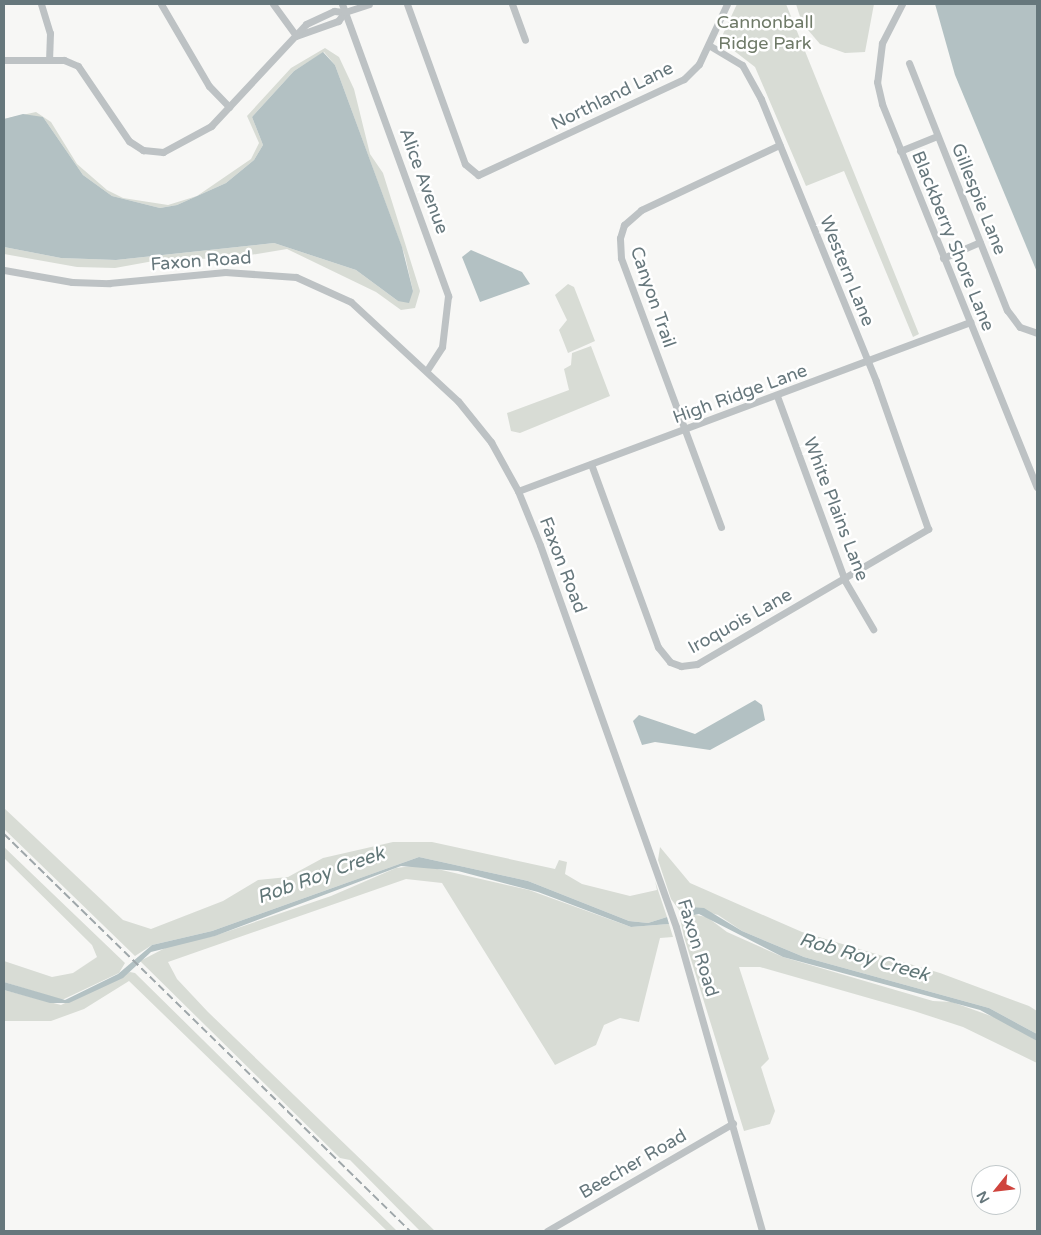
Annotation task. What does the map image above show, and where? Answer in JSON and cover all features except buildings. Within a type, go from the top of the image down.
[{"type":"street","points":[[41,4],[50,33],[49,60]]},
{"type":"street","points":[[161,4],[209,86],[229,107]]},
{"type":"street","points":[[273,4],[296,36]]},
{"type":"street","name":"Alice Avenue","points":[[342,4],[448,296],[442,347],[427,370]]},
{"type":"street","points":[[4,60],[68,62],[86,73],[125,136],[144,150],[174,149],[211,126],[296,36],[338,21],[346,12],[369,4]]},
{"type":"street","name":"Northland Lane","points":[[407,4],[466,164],[474,174],[485,173],[684,79],[709,45],[727,4]]},
{"type":"street","points":[[512,4],[525,40]]},
{"type":"street","name":"Blackberry Shore Lane","points":[[902,4],[882,43],[877,82],[900,151],[1037,487]]},
{"type":"street","name":"Western Lane","points":[[709,45],[734,58],[748,72],[868,362],[928,529]]},
{"type":"street","name":"Gillespie Lane","points":[[909,62],[937,136],[1014,321],[1037,333]]},
{"type":"street","points":[[900,151],[937,136]]},
{"type":"street","name":"Canyon Trail","points":[[721,527],[620,258],[620,238],[624,225],[640,210],[779,145]]},
{"type":"street","points":[[943,258],[980,242]]},
{"type":"street","name":"Faxon Road","points":[[4,270],[62,281],[110,283],[225,272],[296,276],[351,302],[427,370],[490,442],[518,490],[676,926],[762,1231]]},
{"type":"street","name":"High Ridge Lane","points":[[518,490],[777,396],[970,322]]},
{"type":"street","name":"White Plains Lane","points":[[777,396],[845,581],[873,630]]},
{"type":"street","name":"Iroquois Lane","points":[[591,464],[658,647],[675,665],[697,664],[845,581],[928,529]]},
{"type":"street","name":"Beecher Road","points":[[548,1231],[733,1123]]},
{"type":"green space","name":"Cannonball Ridge Park","points":[[737,4],[786,4],[919,334],[913,337],[844,171],[806,186],[755,67],[724,43],[723,34]]},
{"type":"green space","points":[[796,4],[874,4],[865,52],[845,53],[820,44],[802,23]]},
{"type":"green space","points":[[325,48],[339,57],[354,89],[370,154],[383,173],[420,291],[415,308],[401,310],[376,292],[287,249],[232,258],[159,260],[115,268],[77,267],[4,254],[4,247],[61,258],[116,260],[274,243],[356,270],[398,301],[413,291],[405,256],[335,65],[324,52],[294,71],[252,117],[263,145],[254,160],[226,183],[177,205],[160,208],[112,196],[83,175],[43,117],[4,119],[36,112],[51,122],[77,164],[107,190],[123,198],[168,205],[197,196],[251,159],[259,143],[247,116],[291,68]]},
{"type":"green space","points":[[568,284],[574,287],[595,341],[568,353],[559,330],[567,320],[555,295]]},
{"type":"green space","points":[[591,346],[610,396],[520,433],[511,431],[507,413],[569,390],[564,369],[571,365],[572,353]]},
{"type":"green space","points":[[4,808],[123,920],[151,929],[223,901],[258,880],[288,877],[323,858],[393,842],[432,842],[555,869],[559,860],[567,862],[565,874],[582,884],[630,896],[657,890],[655,881],[667,917],[648,923],[629,921],[528,881],[419,857],[212,931],[152,945],[135,956],[4,829]]},
{"type":"green space","points":[[4,847],[125,963],[119,973],[62,1000],[4,982],[4,961],[52,977],[73,973],[97,957],[92,945],[4,858]]},
{"type":"green space","points":[[660,847],[690,883],[802,932],[940,973],[1029,1006],[1037,1011],[1037,1034],[989,1008],[804,957],[742,931],[718,915],[690,907],[680,911],[671,899],[658,860]]},
{"type":"green space","points":[[420,865],[529,890],[631,927],[669,924],[673,937],[660,938],[639,1022],[620,1018],[604,1025],[596,1045],[555,1065],[442,883],[406,879],[168,962],[177,979],[208,1012],[435,1231],[420,1231],[350,1160],[340,1158],[140,961],[171,945],[214,936],[331,896],[396,868]]},
{"type":"green space","points":[[690,914],[707,917],[727,932],[783,957],[933,1001],[952,1002],[1005,1021],[1037,1041],[1037,1063],[963,1027],[914,1011],[760,967],[739,967],[769,1059],[761,1067],[775,1111],[770,1124],[744,1131],[684,937],[680,918]]},
{"type":"green space","points":[[130,972],[135,973],[397,1231],[387,1231],[129,981],[84,1009],[51,1021],[4,1021],[4,990],[61,1005]]},
{"type":"shaded area","points":[[935,4],[1037,4],[1037,272],[955,75]]},
{"type":"shaded area","points":[[323,52],[335,65],[402,247],[413,291],[409,303],[398,301],[356,270],[274,243],[116,260],[61,258],[4,247],[4,119],[23,114],[43,117],[83,175],[112,196],[160,208],[177,205],[226,183],[254,160],[263,145],[252,117],[294,71]]},
{"type":"shaded area","points":[[471,250],[522,272],[530,284],[480,302],[462,257]]},
{"type":"shaded area","points":[[755,700],[762,705],[765,720],[710,750],[655,742],[642,745],[633,721],[639,715],[695,734]]},
{"type":"shaded area","points":[[419,857],[528,881],[629,921],[648,923],[667,917],[669,924],[631,927],[538,892],[458,871],[401,866],[215,936],[151,952],[123,978],[69,1003],[50,1003],[4,990],[4,982],[65,1000],[118,974],[152,945],[212,931]]},
{"type":"shaded area","points":[[690,907],[704,908],[742,931],[804,957],[989,1008],[1037,1034],[1037,1041],[980,1010],[783,957],[699,914],[680,918],[680,911]]},
{"type":"railway","points":[[4,834],[410,1231]]},
{"type":"water label","name":"Rob Roy Creek","points":[[321,876]]},
{"type":"water label","name":"Rob Roy Creek","points":[[864,958]]}]
